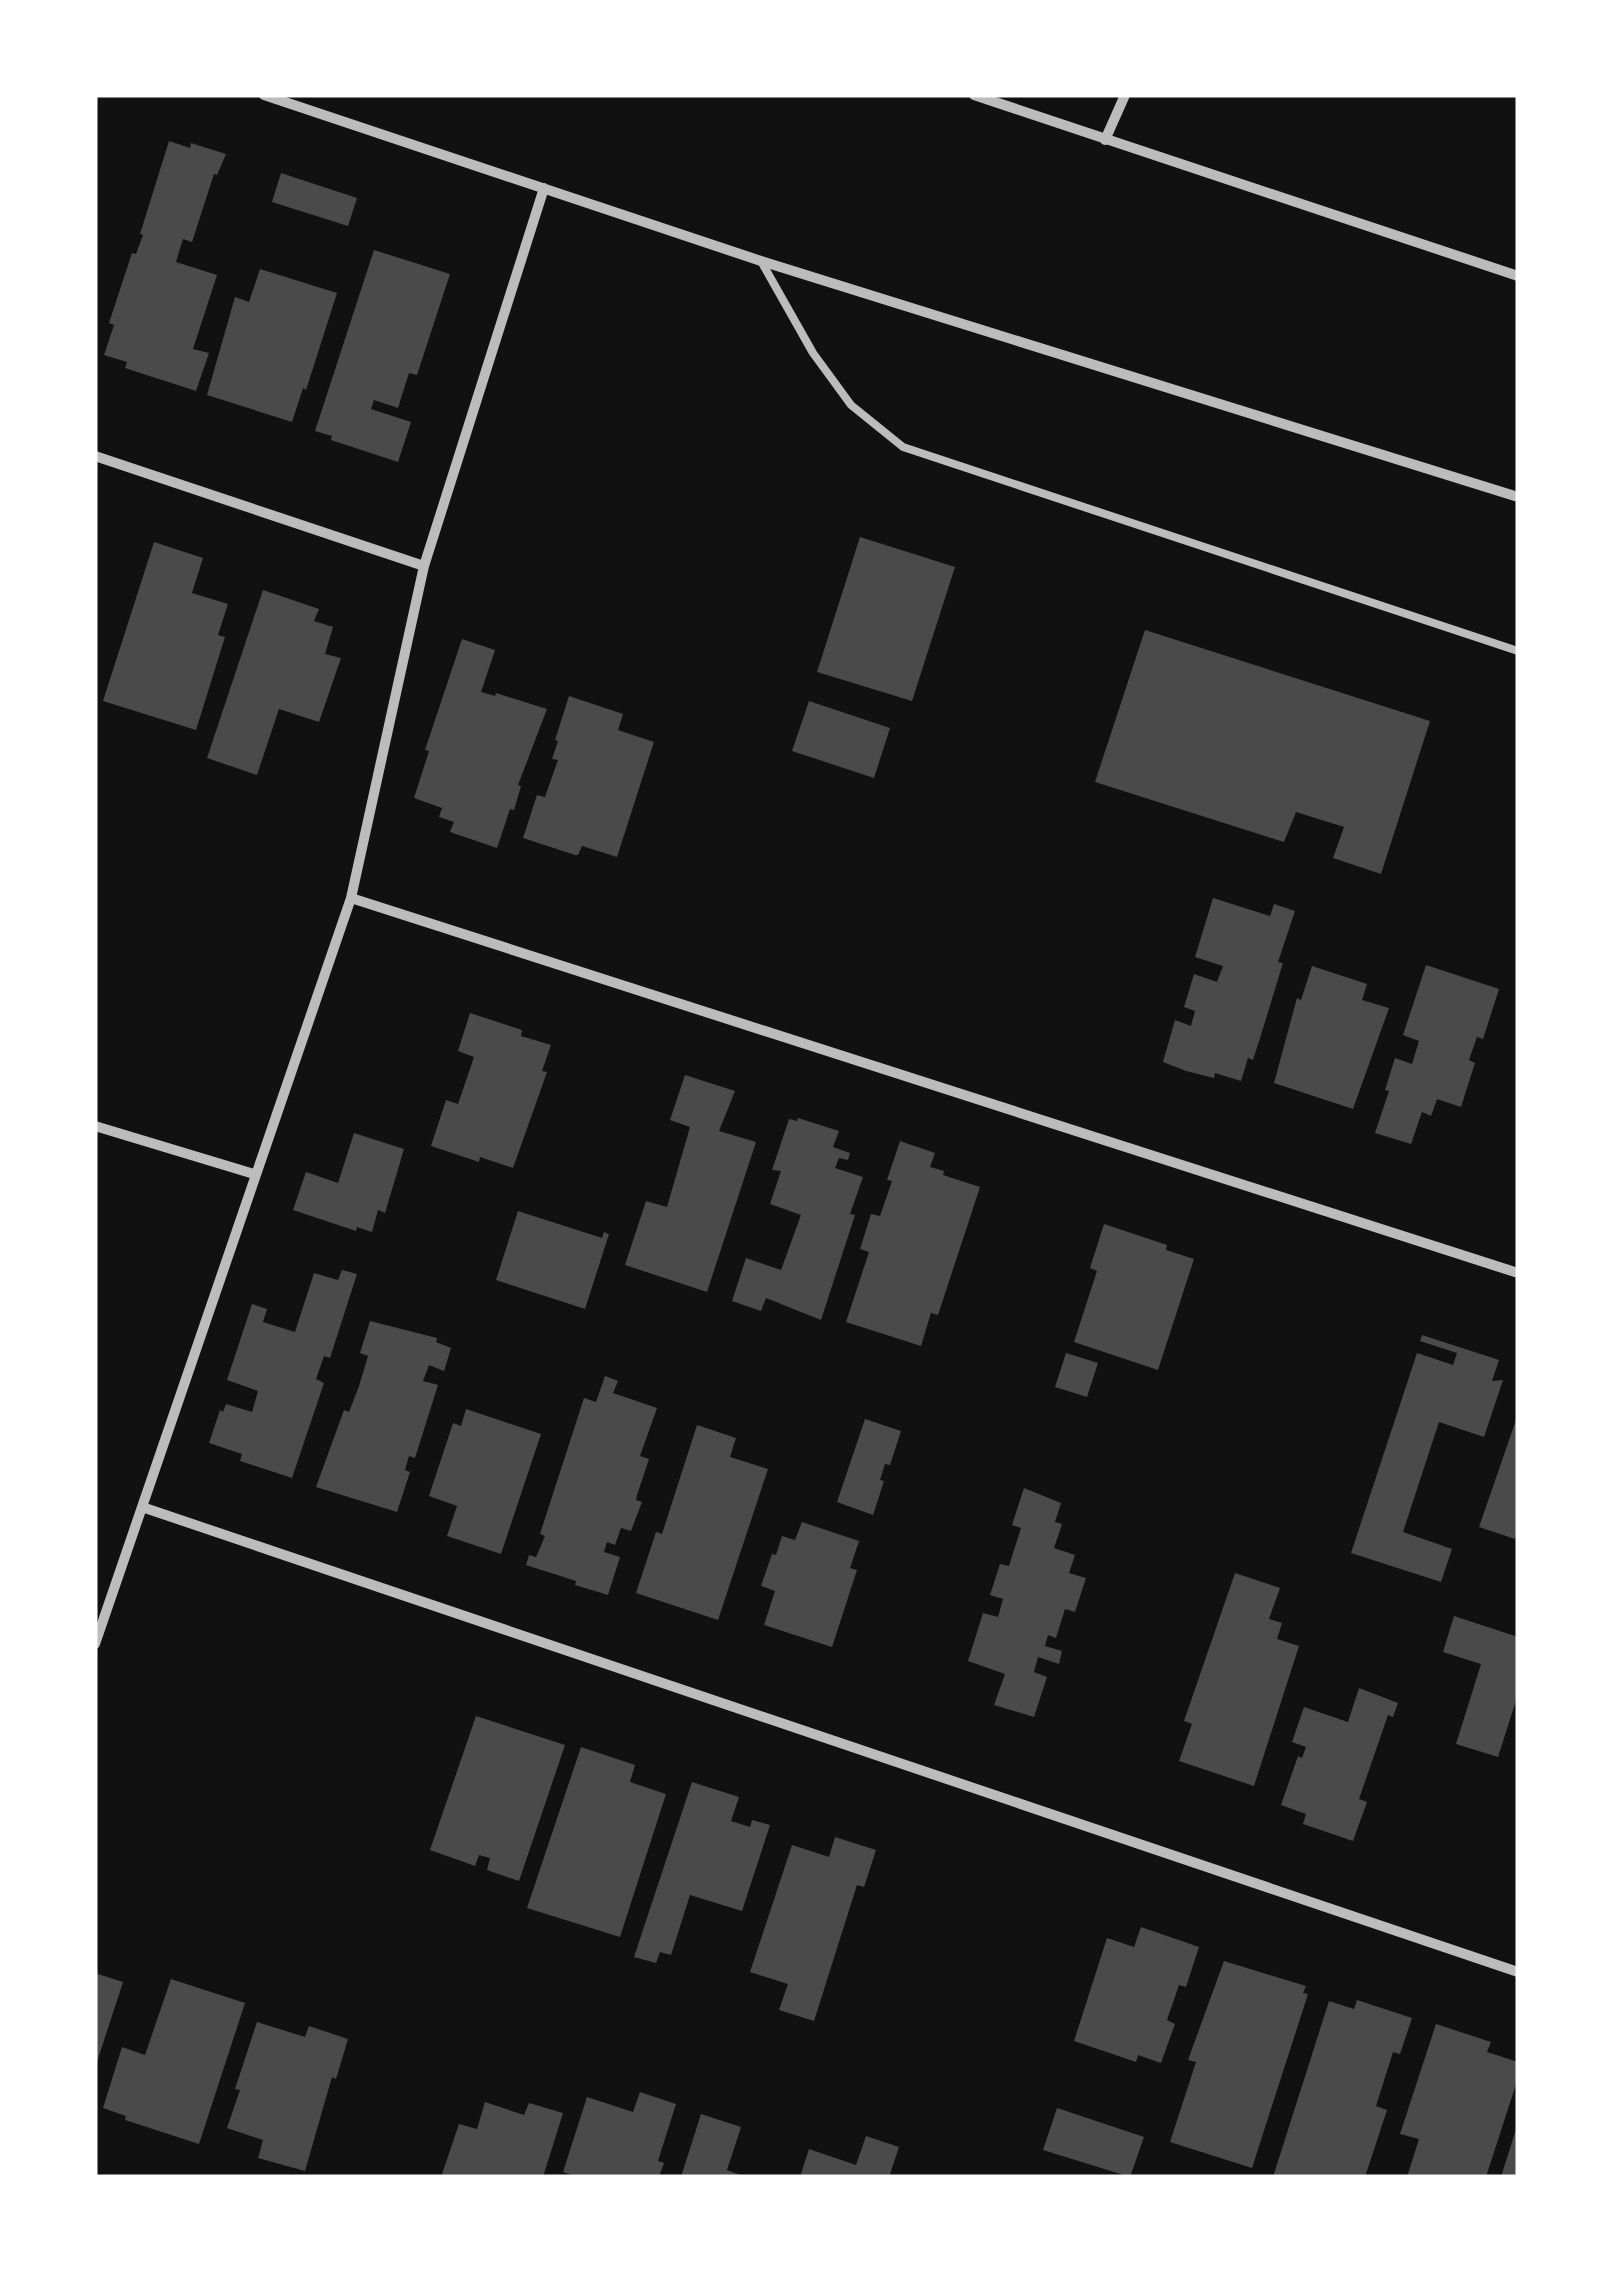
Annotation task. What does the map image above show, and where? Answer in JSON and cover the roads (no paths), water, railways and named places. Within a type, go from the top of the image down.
[{"type":"street","points":[[264,95],[762,261],[1518,496]]},
{"type":"street","points":[[974,95],[1518,276]]},
{"type":"street","points":[[1105,140],[1126,95]]},
{"type":"street","points":[[95,1644],[351,898],[424,566],[544,188]]},
{"type":"street","points":[[95,456],[424,566]]},
{"type":"street","points":[[351,898],[1518,1274]]},
{"type":"street","points":[[95,1126],[254,1174]]},
{"type":"street","points":[[142,1507],[1518,1972]]},
{"type":"lane","points":[[762,261],[813,353],[851,405],[903,446],[1518,651]]}]
